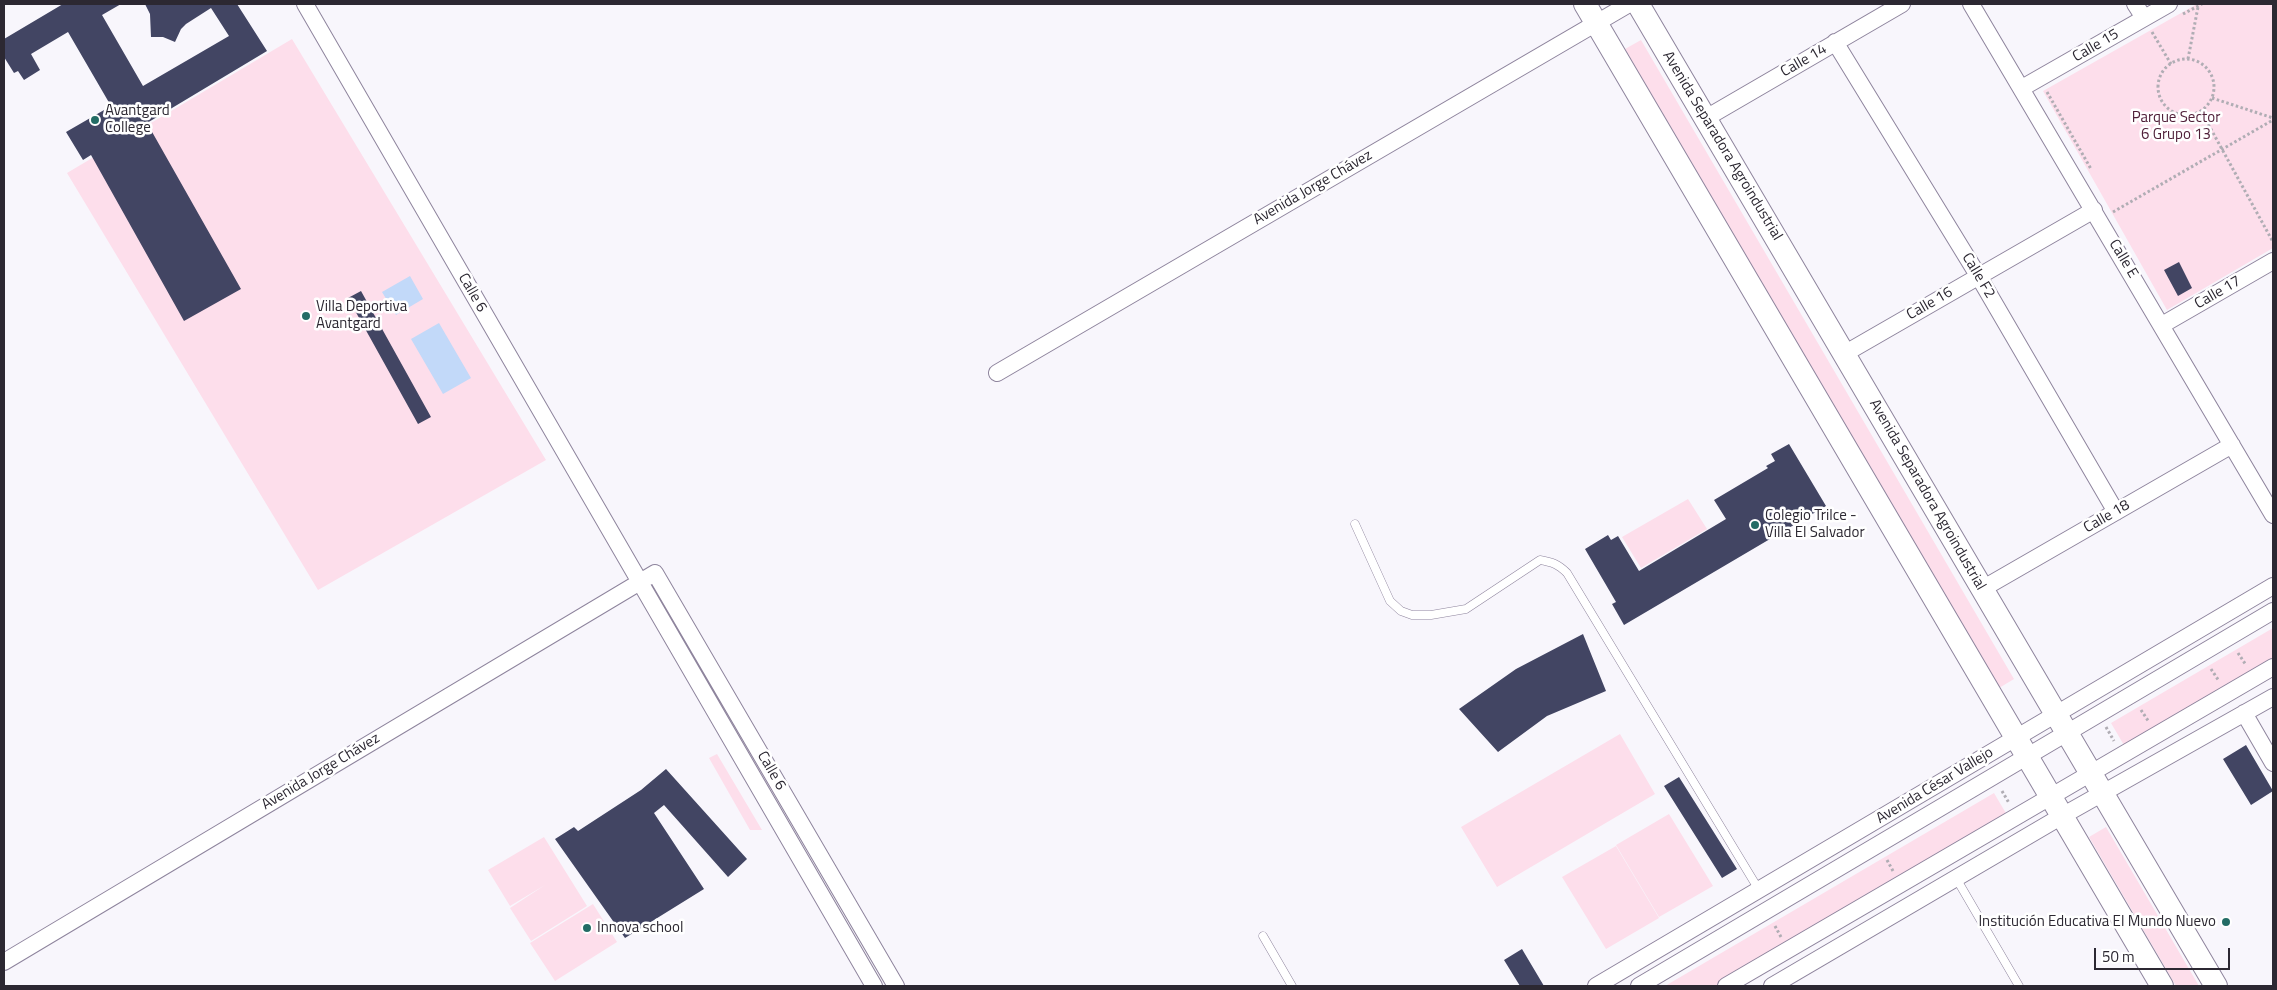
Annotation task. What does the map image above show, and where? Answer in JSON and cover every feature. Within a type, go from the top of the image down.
[{"type":"street","name":"Calle 6","points":[[305,4],[638,583],[874,986]]},
{"type":"street","points":[[1585,4],[2162,986]]},
{"type":"street","name":"Avenida Jorge Chávez","points":[[997,373],[1629,4]]},
{"type":"street","name":"Avenida Separadora Agroindustrial","points":[[1638,4],[2216,986]]},
{"type":"street","name":"Calle 14","points":[[1706,118],[1902,4]]},
{"type":"street","name":"Calle E","points":[[1972,4],[2273,515]]},
{"type":"street","points":[[2135,4],[2144,18]]},
{"type":"street","name":"Calle 15","points":[[2022,88],[2169,4]]},
{"type":"street","name":"Calle F2","points":[[1835,42],[1979,277],[2116,512]]},
{"type":"street","name":"Calle 16","points":[[1844,354],[1979,277],[2097,215]]},
{"type":"street","name":"Calle 17","points":[[2162,325],[2273,261]]},
{"type":"street","name":"Calle 18","points":[[1982,589],[2232,444]]},
{"type":"street","name":"Calle 6","points":[[638,583],[652,573],[658,574],[896,986]]},
{"type":"street","name":"Avenida Jorge Chávez","points":[[4,962],[638,583]]},
{"type":"street","name":"Avenida César Vallejo","points":[[1596,986],[1758,890],[2061,724],[2273,586]]},
{"type":"street","name":"Avenida César Vallejo","points":[[2061,724],[2098,714],[2273,611]]},
{"type":"street","points":[[1726,986],[2016,815],[2273,667]]},
{"type":"street","points":[[704,695],[721,686]]},
{"type":"street","points":[[1772,986],[2062,816],[2273,697]]},
{"type":"street","points":[[2244,714],[2273,763]]},
{"type":"street","name":"Avenida César Vallejo","points":[[1639,986],[1993,775],[2021,747]]},
{"type":"street","points":[[842,931],[859,922]]},
{"type":"lane","points":[[1355,524],[1390,601],[1401,611],[1412,615],[1431,615],[1466,608],[1540,560],[1552,562],[1560,566],[1567,573],[1758,890]]},
{"type":"lane","points":[[1956,878],[2019,986]]},
{"type":"lane","points":[[1263,936],[1292,986]]},
{"type":"path","points":[[2188,60],[2198,6]]},
{"type":"path","points":[[2144,18],[2171,64]]},
{"type":"path","points":[[2188,60],[2196,61],[2210,72],[2214,89],[2212,98],[2201,111],[2182,115],[2165,106],[2160,98],[2160,79],[2164,71],[2171,64],[2188,60]]},
{"type":"path","points":[[2047,91],[2095,177]]},
{"type":"path","points":[[2212,98],[2273,119]]},
{"type":"path","points":[[2201,111],[2273,242]]},
{"type":"path","points":[[2097,215],[2115,212],[2273,119]]},
{"type":"path","points":[[2110,203],[2115,212]]},
{"type":"path","points":[[2098,714],[2122,754]]},
{"type":"path","points":[[1993,775],[2016,815]]},
{"type":"green space","name":"Parque Sector 6 Grupo 13","points":[[2197,4],[2273,4],[2273,248],[2167,310],[2043,91]]},
{"type":"green space","name":"Villa Deportiva Avantgard","points":[[292,39],[546,460],[318,590],[67,173]]},
{"type":"green space","points":[[1641,40],[2014,679],[1999,688],[1625,49]]},
{"type":"green space","points":[[1688,499],[1707,529],[1641,568],[1622,537]]},
{"type":"green space","points":[[2273,628],[2273,667],[2128,752],[2111,723]]},
{"type":"green space","points":[[1620,734],[1655,794],[1497,887],[1461,827]]},
{"type":"green space","points":[[717,754],[762,830],[750,830],[709,758]]},
{"type":"green space","points":[[1994,793],[2007,815],[1715,986],[1665,986]]},
{"type":"green space","points":[[1669,814],[1713,886],[1659,917],[1616,845]]},
{"type":"green space","points":[[2106,827],[2199,986],[2176,986],[2089,837]]},
{"type":"green space","points":[[544,837],[587,906],[531,941],[510,908],[545,885],[510,906],[488,870]]},
{"type":"green space","points":[[1616,846],[1659,918],[1606,949],[1562,877]]},
{"type":"green space","points":[[593,904],[617,942],[555,981],[530,943]]},
{"type":"water","points":[[410,276],[423,299],[396,315],[382,292]]},
{"type":"water","points":[[439,323],[471,378],[443,394],[411,339]]},
{"type":"building","points":[[63,4],[121,4],[102,15],[143,86],[229,36],[211,8],[186,24],[181,29],[175,42],[163,37],[151,37],[150,14],[145,4],[237,4],[267,51],[147,123],[241,289],[184,321],[91,155],[83,160],[66,132],[111,106],[68,32],[31,54],[40,70],[24,80],[18,71],[14,73],[4,57],[4,39]]},
{"type":"building","points":[[2179,262],[2192,288],[2178,296],[2164,270]]},
{"type":"building","points":[[361,291],[431,417],[418,424],[348,298]]},
{"type":"building","name":"Colegio Trilce - Villa El Salvador","points":[[1789,444],[1826,506],[1624,625],[1612,604],[1616,602],[1585,549],[1608,535],[1611,540],[1618,536],[1639,571],[1726,519],[1714,500],[1768,468],[1766,466],[1775,461],[1771,454]]},
{"type":"building","points":[[1583,634],[1606,691],[1547,716],[1498,752],[1459,709],[1516,669]]},
{"type":"building","points":[[2246,745],[2273,791],[2251,805],[2223,759]]},
{"type":"building","points":[[666,769],[747,859],[728,877],[664,805],[654,813],[704,889],[625,938],[555,839],[574,827],[578,831],[641,790]]},
{"type":"building","points":[[1679,777],[1737,869],[1722,878],[1664,786]]},
{"type":"building","points":[[1522,949],[1544,986],[1520,986],[1504,960]]},
{"type":"place","name":"Avantgard College","points":[[95,120]]},
{"type":"place","name":"Villa Deportiva Avantgard","points":[[306,316]]},
{"type":"place","name":"Colegio Trilce - Villa El Salvador","points":[[1755,525]]},
{"type":"place","name":"Institución Educativa El Mundo Nuevo","points":[[2226,922]]},
{"type":"place","name":"Innova school","points":[[587,928]]}]
